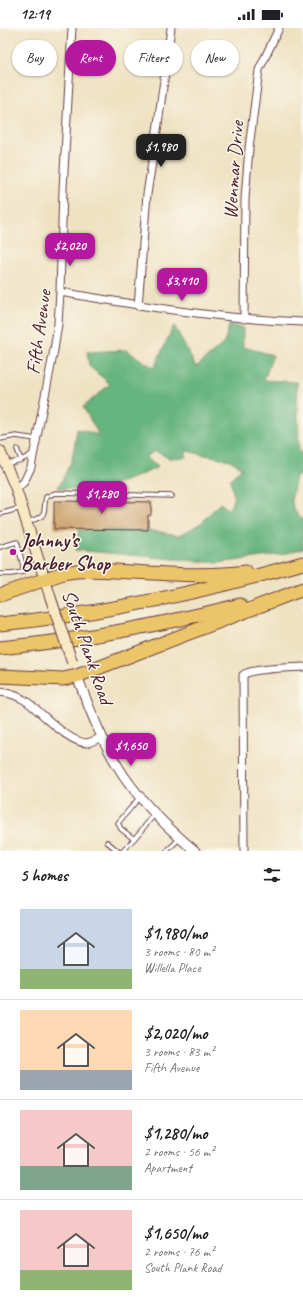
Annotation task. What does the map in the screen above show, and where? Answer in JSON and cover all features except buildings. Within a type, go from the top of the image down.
[{"type":"highway","points":[[0,595],[63,573],[86,570],[236,574],[303,562]]},
{"type":"highway","points":[[0,624],[53,618],[146,602],[225,584],[303,562]]},
{"type":"highway","points":[[0,648],[91,636],[157,624],[231,608],[303,588]]},
{"type":"highway","points":[[0,676],[63,679],[77,676],[303,588]]},
{"type":"main road","name":"South Plank Road","points":[[0,451],[16,489],[77,676]]},
{"type":"street","name":"Fifth Avenue","points":[[16,489],[24,482],[28,475],[34,453],[56,338],[60,292],[63,189],[72,28]]},
{"type":"street","points":[[138,306],[147,194],[171,28]]},
{"type":"street","name":"Wenmar Drive","points":[[244,319],[245,199],[249,148],[259,70],[280,28]]},
{"type":"street","points":[[60,292],[138,306],[244,319],[303,322]]},
{"type":"street","points":[[244,851],[242,678],[245,674],[256,671],[303,667]]},
{"type":"street","name":"South Plank Road","points":[[77,676],[91,714],[123,775],[140,797],[156,814],[179,838],[195,851]]},
{"type":"street","points":[[0,692],[12,694],[26,701],[60,730],[80,742],[88,743],[102,737]]},
{"type":"lane","points":[[0,439],[12,439],[20,436],[36,438]]},
{"type":"lane","points":[[16,449],[21,460]]},
{"type":"lane","points":[[6,463],[21,460],[34,453]]},
{"type":"lane","points":[[27,522],[41,517],[44,514],[46,497],[54,493],[172,496]]},
{"type":"lane","points":[[0,514],[22,508]]},
{"type":"lane","points":[[0,547],[17,542],[23,566],[23,572],[0,574]]},
{"type":"lane","points":[[134,838],[121,829],[118,824],[140,797]]},
{"type":"lane","points":[[123,851],[156,814]]},
{"type":"lane","points":[[168,851],[179,838]]},
{"type":"lane","points":[[107,842],[118,851]]},
{"type":"green space","points":[[174,325],[196,367],[224,343],[229,325],[243,328],[243,347],[273,355],[264,380],[297,382],[299,453],[303,453],[303,476],[296,476],[292,500],[294,510],[303,520],[303,548],[284,554],[218,563],[75,550],[79,529],[145,530],[180,535],[201,523],[220,503],[229,510],[234,497],[230,479],[242,468],[230,460],[186,451],[186,457],[169,458],[155,451],[145,457],[158,467],[132,479],[105,487],[83,489],[58,488],[72,460],[77,429],[99,435],[83,407],[110,384],[89,366],[87,352],[126,350],[154,368]]},
{"type":"place","name":"Johnny’s Barber Shop","points":[[13,552]]}]
